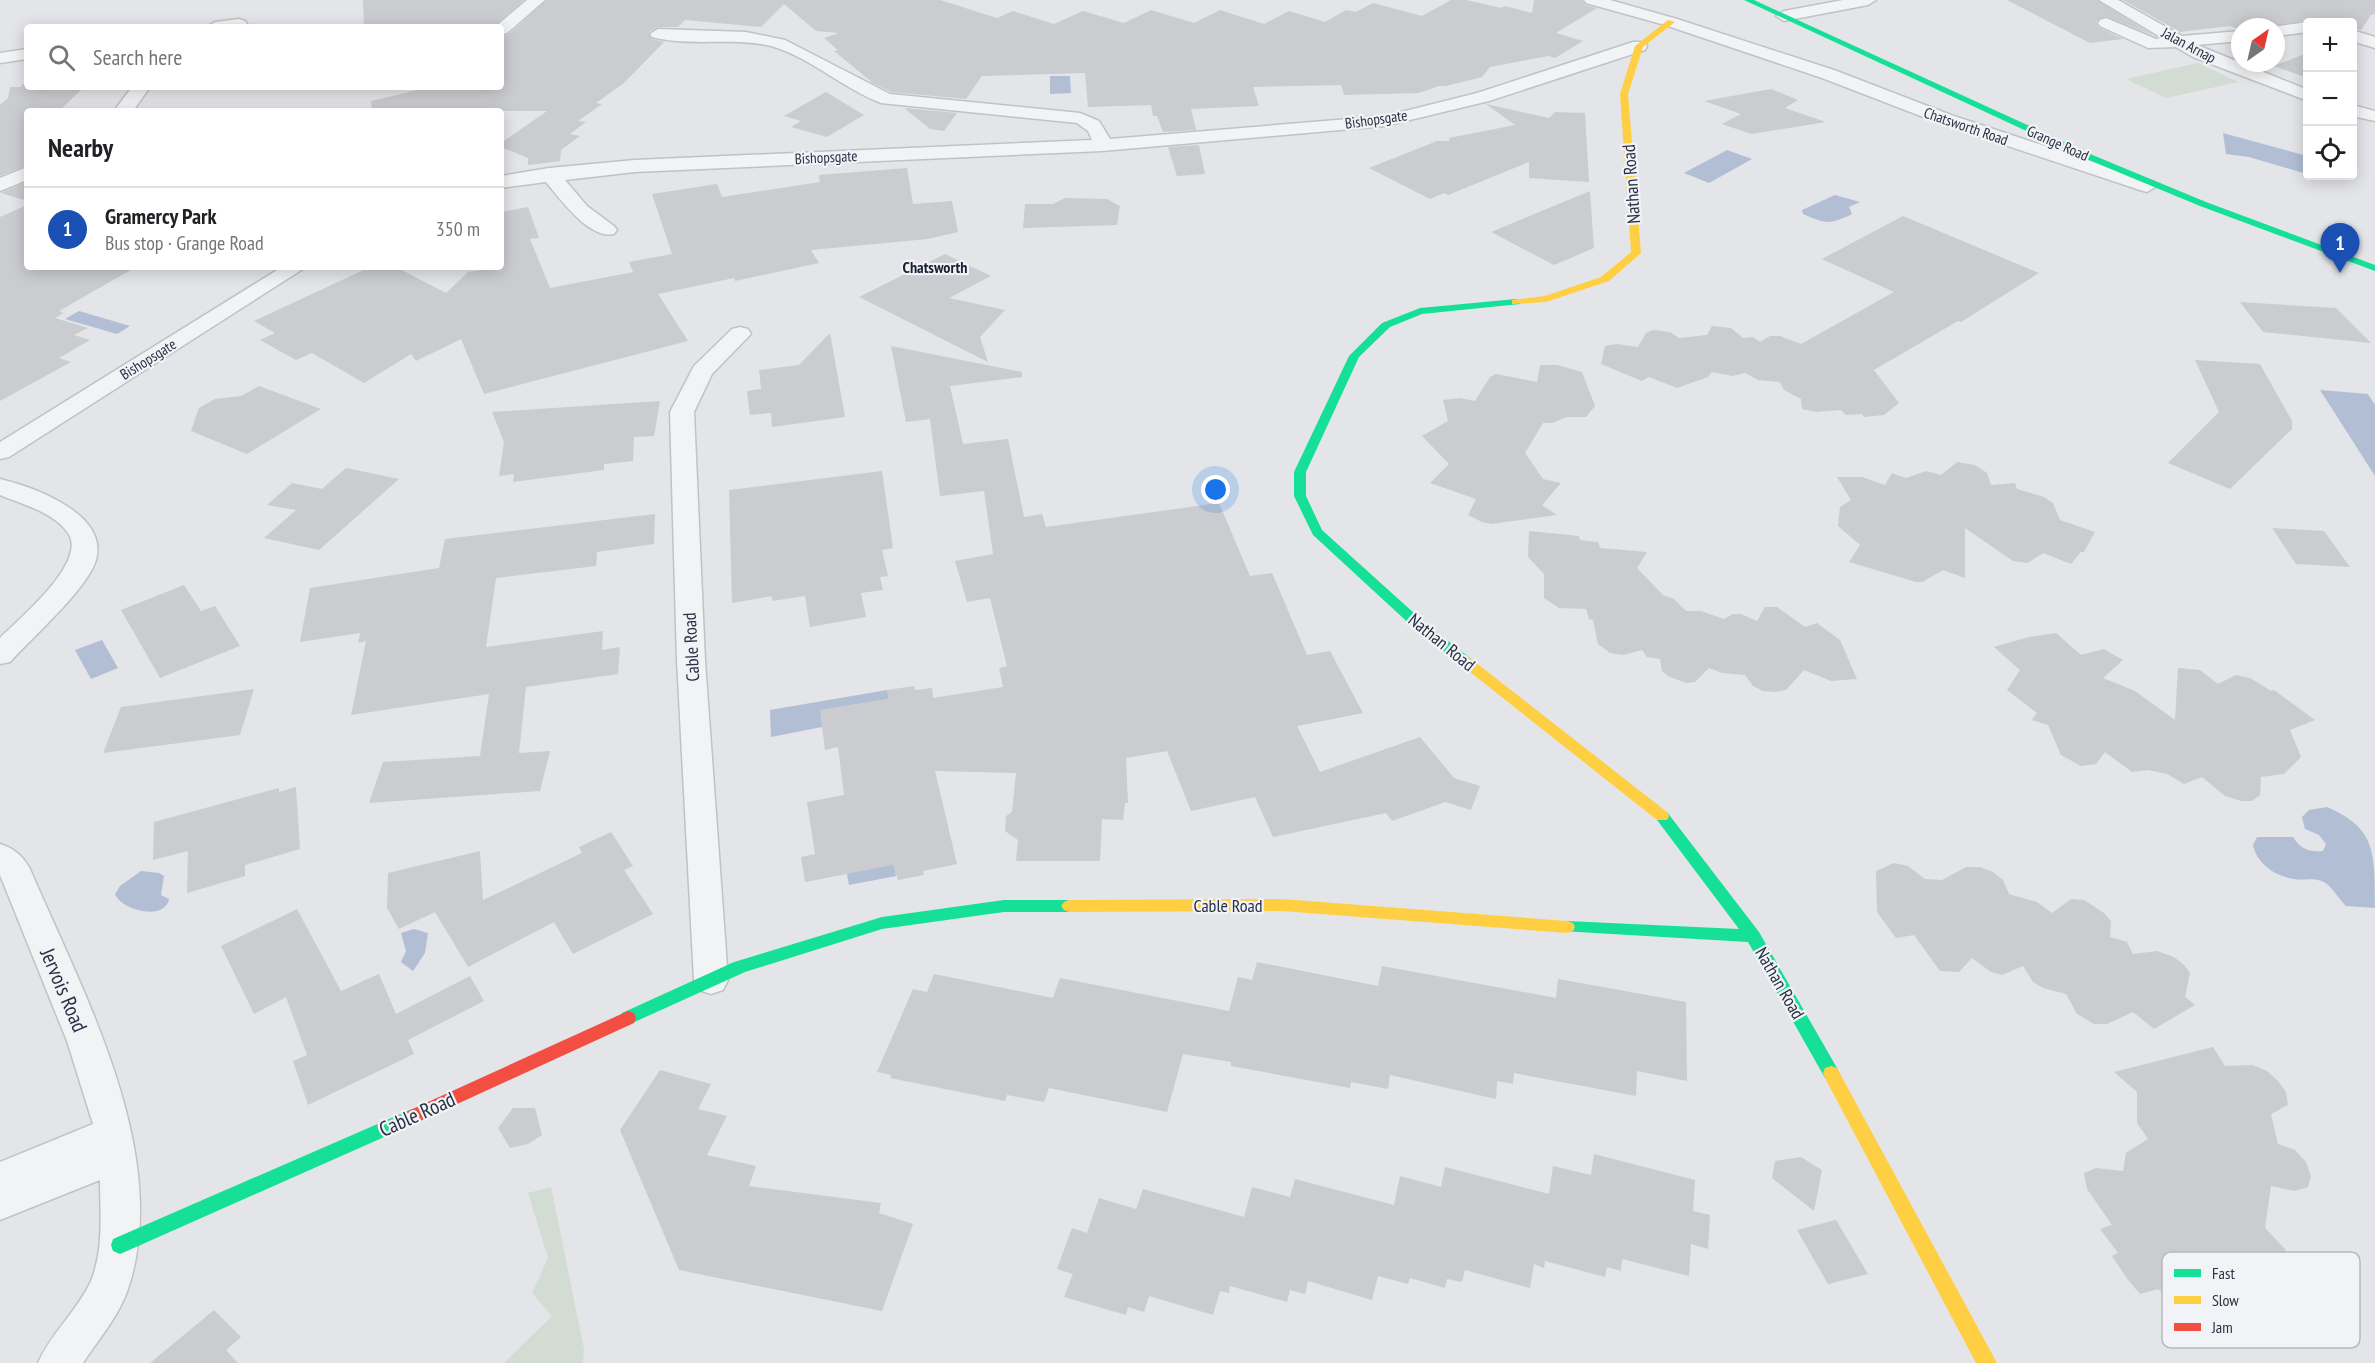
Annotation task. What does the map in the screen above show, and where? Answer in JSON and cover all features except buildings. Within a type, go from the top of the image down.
[{"type":"street","points":[[504,28],[537,0]]},
{"type":"street","name":"Chatsworth Road","points":[[1592,0],[1671,22],[1828,74],[1945,119],[2203,204]]},
{"type":"street","name":"Grange Road","points":[[1748,0],[1919,83],[2203,204],[2375,268]]},
{"type":"street","name":"Grange Road","points":[[1781,0],[2072,144],[2250,213],[2375,258]]},
{"type":"street","points":[[1784,16],[1868,0]]},
{"type":"street","name":"Jalan Arnap","points":[[2107,0],[2182,43],[2260,79],[2303,95]]},
{"type":"street","points":[[1640,13],[1646,40],[1671,22]]},
{"type":"street","points":[[2106,23],[2144,42],[2164,45],[2231,37]]},
{"type":"street","points":[[2285,30],[2303,28]]},
{"type":"street","points":[[658,34],[774,42],[793,49],[866,92],[887,99],[1080,118],[1093,123],[1100,132],[1102,145]]},
{"type":"street","points":[[2357,37],[2375,43]]},
{"type":"street","name":"Bishopsgate","points":[[504,182],[549,174],[635,166],[1102,145],[1385,121],[1484,97],[1646,40]]},
{"type":"street","name":"Nathan Road","points":[[1646,40],[1624,94],[1636,253],[1605,279],[1546,299],[1420,311],[1386,324],[1354,356],[1300,472],[1300,496],[1317,532],[1420,626],[1659,813],[1754,936],[1859,1121],[1987,1363]]},
{"type":"street","points":[[0,58],[24,54]]},
{"type":"street","name":"Chatsworth Road","points":[[1828,74],[1878,84],[1919,83]]},
{"type":"street","name":"Chatsworth Road","points":[[1901,102],[1895,93],[1919,83]]},
{"type":"street","points":[[126,108],[140,90]]},
{"type":"street","points":[[2357,111],[2375,116]]},
{"type":"street","points":[[0,185],[24,173]]},
{"type":"street","points":[[549,174],[580,210],[607,230]]},
{"type":"street","name":"Bishopsgate","points":[[0,452],[291,270]]},
{"type":"street","name":"Cable Road","points":[[711,980],[707,884],[691,661],[682,412],[702,370],[740,334]]},
{"type":"street","points":[[0,486],[72,520],[84,535],[86,556],[81,569],[0,655]]},
{"type":"street","name":"Jervois Road","points":[[0,856],[14,869],[85,1041],[116,1143],[120,1245],[108,1290],[59,1363]]},
{"type":"street","name":"Cable Road","points":[[120,1245],[459,1096],[740,967],[882,923],[1004,906],[1282,904],[1539,926],[1754,936]]},
{"type":"street","points":[[0,1180],[116,1143]]},
{"type":"street","points":[[0,1202],[116,1143]]},
{"type":"shaded area","points":[[2198,63],[2238,82],[2166,98],[2126,79]]},
{"type":"shaded area","points":[[551,1187],[584,1349],[583,1363],[504,1363],[552,1316],[532,1293],[548,1258],[528,1193]]},
{"type":"water","points":[[1050,76],[1070,76],[1071,93],[1050,94]]},
{"type":"water","points":[[2223,133],[2303,155],[2303,173],[2249,157],[2226,154]]},
{"type":"water","points":[[1727,150],[1752,159],[1709,183],[1684,173]]},
{"type":"water","points":[[1835,195],[1860,202],[1849,207],[1852,214],[1838,220],[1828,222],[1803,214],[1802,210]]},
{"type":"water","points":[[79,311],[130,326],[117,334],[65,319]]},
{"type":"water","points":[[2320,390],[2368,394],[2375,405],[2375,476]]},
{"type":"water","points":[[102,640],[118,668],[91,679],[75,650]]},
{"type":"water","points":[[887,690],[889,699],[821,710],[822,727],[771,737],[770,710]]},
{"type":"water","points":[[2327,807],[2355,823],[2369,844],[2374,871],[2375,908],[2346,906],[2327,884],[2315,879],[2294,879],[2280,875],[2268,868],[2255,852],[2253,845],[2257,837],[2293,837],[2305,849],[2323,851],[2326,844],[2319,835],[2305,829],[2302,817],[2309,810]]},
{"type":"water","points":[[845,863],[894,865],[896,876],[849,885]]},
{"type":"water","points":[[141,871],[159,873],[164,876],[161,895],[169,899],[166,906],[160,910],[152,912],[134,909],[119,900],[115,894],[120,886]]},
{"type":"water","points":[[414,929],[428,933],[425,953],[413,971],[401,962],[406,951],[401,933]]},
{"type":"traffic: fast","points":[[1748,0],[2092,158],[2203,204],[2375,268]]},
{"type":"traffic: fast","points":[[1465,661],[1420,626],[1317,532],[1300,496],[1300,472],[1354,356],[1386,325],[1420,311],[1516,302]]},
{"type":"traffic: fast","points":[[1662,816],[1753,936],[1831,1073]]},
{"type":"traffic: fast","points":[[628,1018],[740,967],[882,923],[1004,906],[1069,906]]},
{"type":"traffic: fast","points":[[1567,927],[1753,936]]},
{"type":"traffic: fast","points":[[120,1245],[412,1117]]},
{"type":"traffic: slow","points":[[1516,302],[1546,299],[1605,279],[1636,253],[1624,94],[1639,46],[1671,22]]},
{"type":"traffic: slow","points":[[1465,661],[1662,816]]},
{"type":"traffic: slow","points":[[1069,906],[1282,905],[1567,927]]},
{"type":"traffic: slow","points":[[1831,1073],[1987,1363]]},
{"type":"traffic: jam","points":[[412,1117],[628,1018]]},
{"type":"place","name":"Gramercy Park","points":[[2340,273]]},
{"type":"district","name":"Chatsworth","points":[[935,267]]}]
